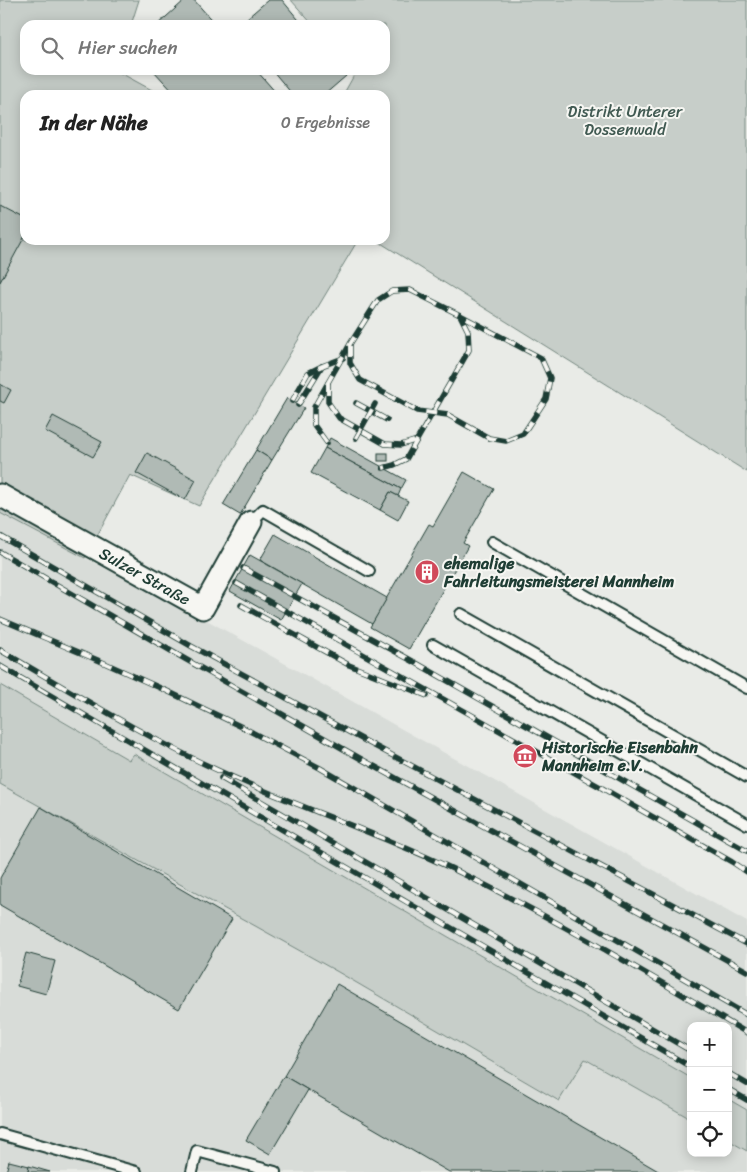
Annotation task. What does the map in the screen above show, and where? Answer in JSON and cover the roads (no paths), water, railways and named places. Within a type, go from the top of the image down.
[{"type":"street","name":"Sulzer Straße","points":[[0,495],[203,608],[251,522]]},
{"type":"lane","points":[[251,522],[263,510],[369,571]]},
{"type":"lane","points":[[492,542],[747,688]]},
{"type":"lane","points":[[461,614],[747,776]]},
{"type":"lane","points":[[433,646],[747,824]]},
{"type":"lane","points":[[1,1137],[136,1172]]},
{"type":"lane","points":[[192,1172],[197,1151],[275,1172]]},
{"type":"railway","points":[[327,443],[314,425],[314,407],[378,300],[392,291],[410,290],[460,315],[468,331],[469,350],[406,459],[383,468]]},
{"type":"railway","points":[[350,346],[350,363],[360,380],[417,411],[448,415],[489,438],[506,441],[523,434],[546,399],[550,378],[541,358],[460,315]]},
{"type":"railway","points":[[292,401],[308,373],[343,358]]},
{"type":"railway","points":[[298,405],[322,366]]},
{"type":"railway","points":[[328,383],[328,402],[339,418],[385,444],[401,445],[417,440]]},
{"type":"railway","points":[[356,403],[387,420]]},
{"type":"railway","points":[[356,438],[375,404]]},
{"type":"railway","points":[[0,536],[191,646],[747,944]]},
{"type":"railway","points":[[0,552],[363,760],[747,971]]},
{"type":"railway","points":[[243,568],[418,664],[747,851]]},
{"type":"railway","points":[[236,583],[602,788],[747,872]]},
{"type":"railway","points":[[241,605],[349,665],[427,696]]},
{"type":"railway","points":[[0,619],[167,691],[244,728],[320,768],[747,1015]]},
{"type":"railway","points":[[0,650],[168,746],[255,787],[402,846],[496,890],[604,949],[747,1033]]},
{"type":"railway","points":[[0,666],[687,1065]]},
{"type":"railway","points":[[221,778],[687,1049]]},
{"type":"railway","points":[[732,1075],[747,1084]]},
{"type":"railway","points":[[732,1091],[747,1100]]},
{"type":"place","name":"ehemalige Fahrleitungsmeisterei Mannheim","points":[[427,572]]},
{"type":"place","name":"Historische Eisenbahn Mannheim e.V.","points":[[525,756]]},
{"type":"park label","name":"Distrikt Unterer Dossenwald","points":[[625,120]]}]
